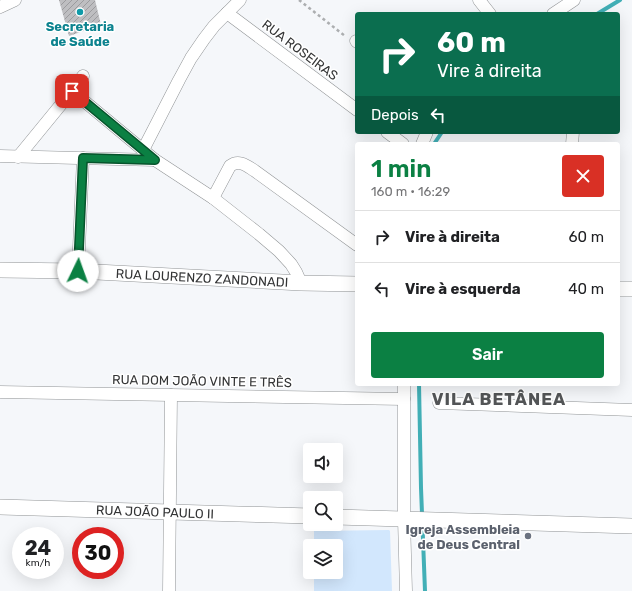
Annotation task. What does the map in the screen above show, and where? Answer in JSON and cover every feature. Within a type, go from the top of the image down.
[{"type":"street","points":[[0,7],[15,0]]},
{"type":"street","points":[[143,150],[179,80],[204,39],[214,26],[240,0]]},
{"type":"street","points":[[478,0],[488,12]]},
{"type":"street","points":[[556,12],[574,0]]},
{"type":"street","name":"RUA ROSEIRAS","points":[[227,13],[355,109]]},
{"type":"street","points":[[18,157],[83,76]]},
{"type":"street","points":[[72,91],[155,160],[213,198],[259,234],[291,264],[301,283]]},
{"type":"street","points":[[390,134],[400,142]]},
{"type":"street","points":[[0,156],[155,160]]},
{"type":"street","points":[[78,271],[83,158]]},
{"type":"street","points":[[213,198],[230,166],[238,162],[255,171],[355,244]]},
{"type":"street","name":"RUA LOURENZO ZANDONADI","points":[[0,270],[78,271],[301,283],[355,284]]},
{"type":"street","points":[[620,289],[632,289]]},
{"type":"street","points":[[404,386],[410,520],[406,591]]},
{"type":"street","name":"RUA DOM JOÃO VINTE E TRÊS","points":[[0,392],[404,399]]},
{"type":"street","points":[[170,591],[171,395]]},
{"type":"street","points":[[439,403],[632,410]]},
{"type":"street","name":"RUA JOÃO PAULO II","points":[[0,507],[303,516]]},
{"type":"street","points":[[343,517],[632,526]]},
{"type":"path","points":[[299,0],[353,40]]},
{"type":"shaded area","points":[[314,531],[390,531],[392,591],[314,591],[314,579],[343,579],[343,539],[314,539]]},
{"type":"building","name":"Secretaria de Saúde","points":[[59,0],[95,0],[101,25],[69,36]]},
{"type":"waterway","points":[[600,12],[620,0]]},
{"type":"waterway","points":[[435,142],[441,134]]},
{"type":"waterway","points":[[419,386],[425,591]]},
{"type":"place","name":"Secretaria de Saúde","points":[[80,12]]},
{"type":"place","name":"Igreja Assembleia de Deus Central","points":[[528,536]]},
{"type":"district","name":"VILA BETÂNEA","points":[[499,399]]},
{"type":"route","points":[[72,91],[155,160],[83,158],[78,271]]}]
